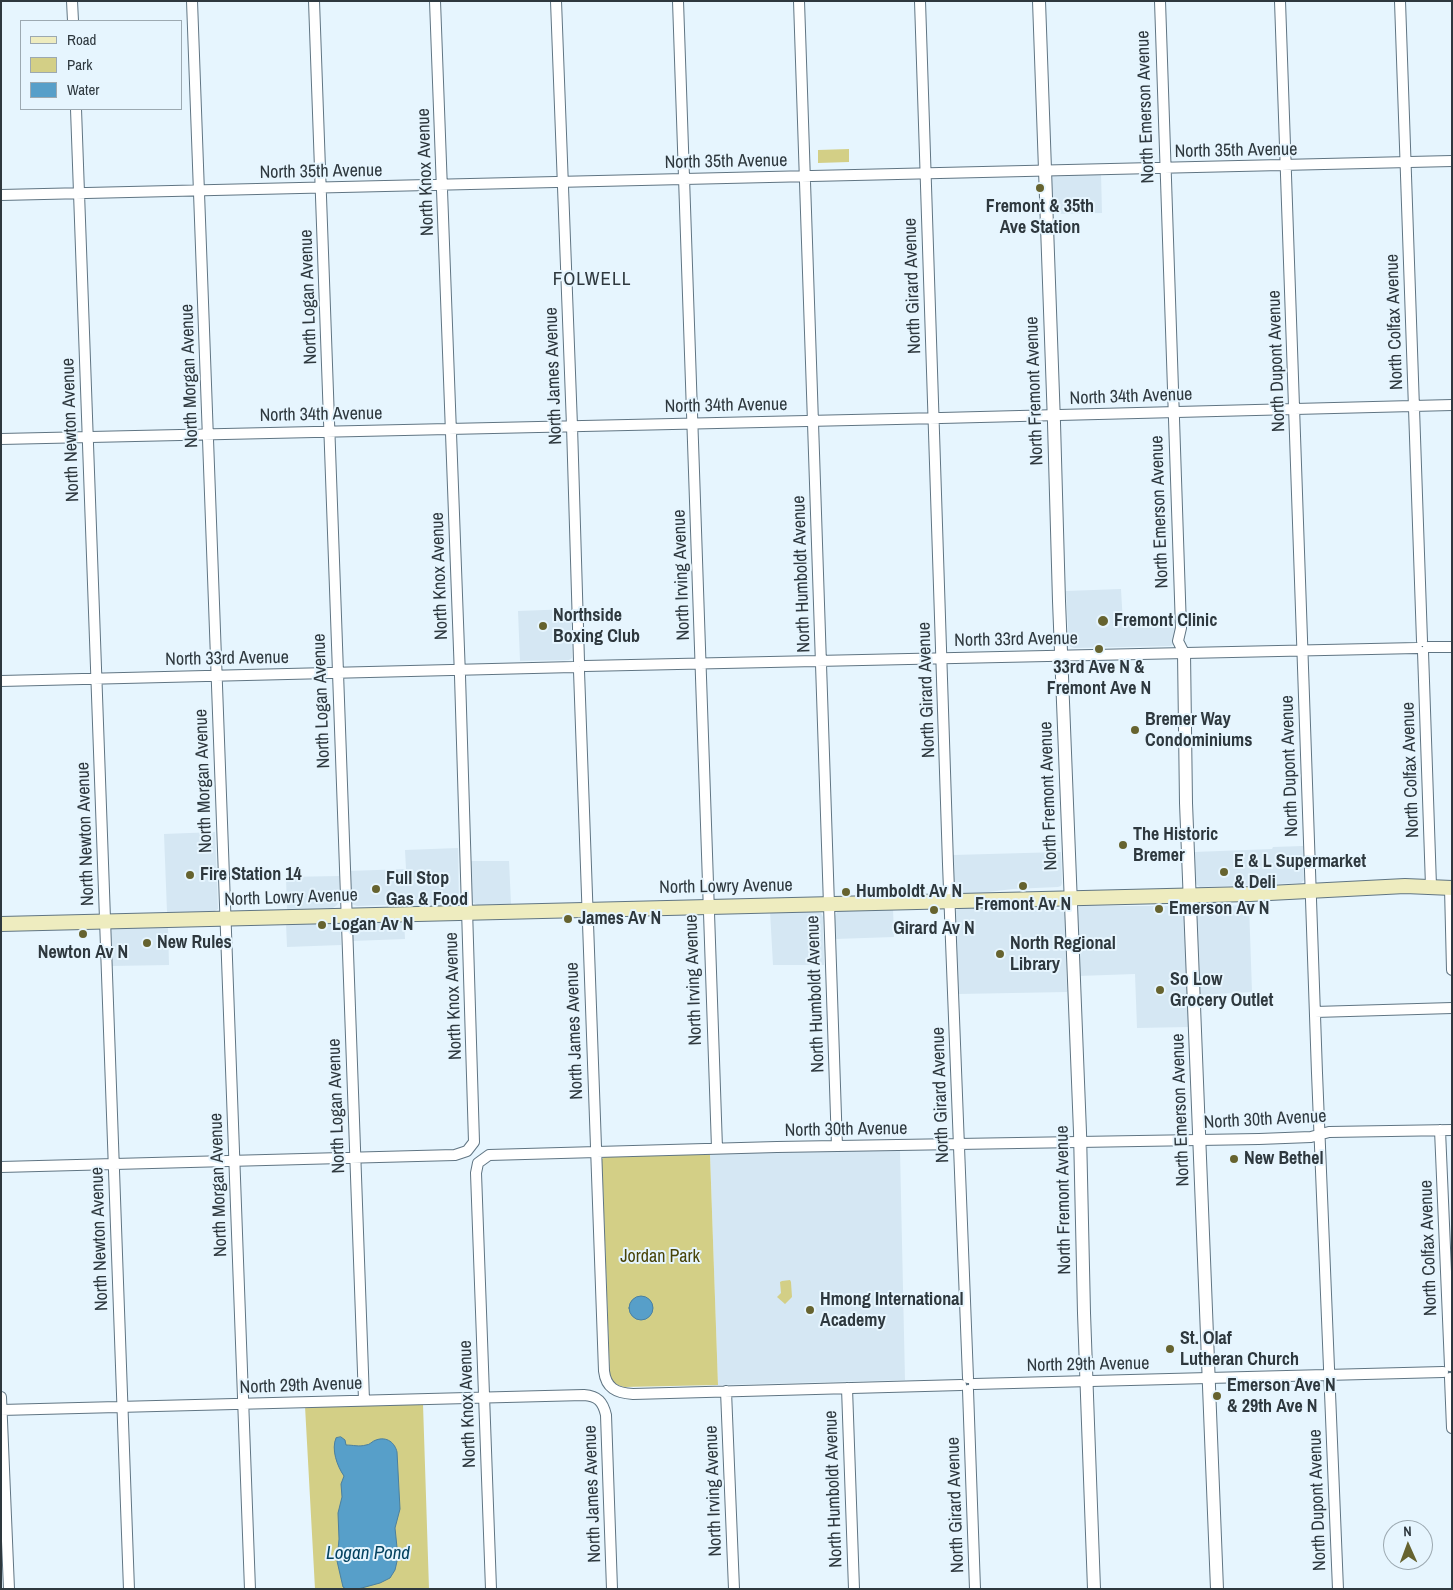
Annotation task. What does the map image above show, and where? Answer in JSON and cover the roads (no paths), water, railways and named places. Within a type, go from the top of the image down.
[{"type":"main road","name":"North Lowry Avenue","points":[[1,924],[1311,892],[1405,886],[1451,888]]},
{"type":"street","points":[[72,1],[73,20]]},
{"type":"street","name":"North Morgan Avenue","points":[[192,1],[217,675],[224,919],[250,1589]]},
{"type":"street","name":"North Logan Avenue","points":[[314,1],[345,915],[364,1400]]},
{"type":"street","name":"North Knox Avenue","points":[[355,1157],[462,1154],[470,1149],[474,1142],[475,1130],[435,1]]},
{"type":"street","name":"North James Avenue","points":[[556,1],[564,182],[604,1370],[606,1381],[611,1388]]},
{"type":"street","name":"North Irving Avenue","points":[[678,1],[717,1148]]},
{"type":"street","name":"North Humboldt Avenue","points":[[799,1],[837,1146]]},
{"type":"street","name":"North Girard Avenue","points":[[920,1],[975,1589]]},
{"type":"street","name":"North Fremont Avenue","points":[[1039,1],[1094,1589]]},
{"type":"street","name":"North Emerson Avenue","points":[[1160,1],[1181,628],[1178,641],[1184,653],[1186,802],[1217,1589]]},
{"type":"street","name":"North Dupont Avenue","points":[[1280,1],[1315,1012],[1338,1589]]},
{"type":"street","name":"North Colfax Avenue","points":[[1400,1],[1431,886]]},
{"type":"street","name":"North Newton Avenue","points":[[76,110],[129,1589]]},
{"type":"street","name":"North 35th Avenue","points":[[1,195],[139,191],[200,192],[684,178],[804,177],[1452,161]]},
{"type":"street","name":"North 34th Avenue","points":[[1,439],[1452,406]]},
{"type":"street","name":"North 33rd Avenue","points":[[1,681],[1452,646]]},
{"type":"street","points":[[1451,888],[1452,970]]},
{"type":"street","points":[[1315,1012],[1452,1008]]},
{"type":"street","name":"North Colfax Avenue","points":[[1440,1130],[1452,1428]]},
{"type":"street","name":"North 30th Avenue","points":[[481,1160],[493,1154],[717,1148],[1200,1140],[1311,1137],[1329,1132],[1452,1130]]},
{"type":"street","points":[[1,1167],[355,1157]]},
{"type":"street","name":"North Knox Avenue","points":[[481,1160],[477,1166],[476,1173],[491,1589]]},
{"type":"street","name":"North 29th Avenue","points":[[611,1388],[617,1392],[633,1394],[1449,1372]]},
{"type":"street","name":"North Humboldt Avenue","points":[[847,1388],[854,1589]]},
{"type":"street","name":"North Irving Avenue","points":[[726,1391],[734,1589]]},
{"type":"street","name":"North 29th Avenue","points":[[2,1410],[584,1395],[600,1400]]},
{"type":"street","points":[[1,1397],[9,1589]]},
{"type":"street","name":"North James Avenue","points":[[600,1400],[606,1415],[612,1589]]},
{"type":"water","points":[[641,1296],[649,1300],[653,1308],[649,1316],[641,1320],[633,1316],[629,1308],[633,1300]]},
{"type":"water","name":"Logan Pond","points":[[341,1437],[345,1440],[346,1445],[356,1446],[367,1445],[384,1439],[392,1443],[397,1452],[400,1509],[395,1528],[398,1557],[395,1570],[390,1578],[358,1589],[346,1589],[343,1587],[337,1561],[339,1539],[338,1513],[342,1497],[341,1484],[344,1476],[337,1462],[334,1447],[336,1438]]},
{"type":"place","name":"Fremont & 35th Ave Station","points":[[1040,188]]},
{"type":"place","name":"Fremont Clinic","points":[[1103,621]]},
{"type":"place","name":"Northside Boxing Club","points":[[543,626]]},
{"type":"place","name":"33rd Ave N & Fremont Ave N","points":[[1099,649]]},
{"type":"place","name":"Bremer Way Condominiums","points":[[1135,730]]},
{"type":"place","name":"The Historic Bremer","points":[[1123,845]]},
{"type":"place","name":"E & L Supermarket & Deli","points":[[1224,872]]},
{"type":"place","name":"Fire Station 14","points":[[190,875]]},
{"type":"place","name":"Fremont Av N","points":[[1023,886]]},
{"type":"place","name":"Full Stop Gas & Food","points":[[376,889]]},
{"type":"place","name":"Humboldt Av N","points":[[846,892]]},
{"type":"place","name":"Emerson Av N","points":[[1159,909]]},
{"type":"place","name":"Girard Av N","points":[[934,910]]},
{"type":"place","name":"James Av N","points":[[568,919]]},
{"type":"place","name":"Logan Av N","points":[[322,925]]},
{"type":"place","name":"Newton Av N","points":[[83,934]]},
{"type":"place","name":"New Rules","points":[[147,943]]},
{"type":"place","name":"North Regional Library","points":[[1000,954]]},
{"type":"place","name":"So Low Grocery Outlet","points":[[1160,990]]},
{"type":"place","name":"New Bethel","points":[[1234,1159]]},
{"type":"place","name":"Hmong International Academy","points":[[810,1310]]},
{"type":"place","name":"St. Olaf Lutheran Church","points":[[1170,1349]]},
{"type":"place","name":"Emerson Ave N & 29th Ave N","points":[[1217,1396]]},
{"type":"district","name":"FOLWELL","points":[[592,280]]},
{"type":"park label","name":"Jordan Park","points":[[660,1257]]}]
